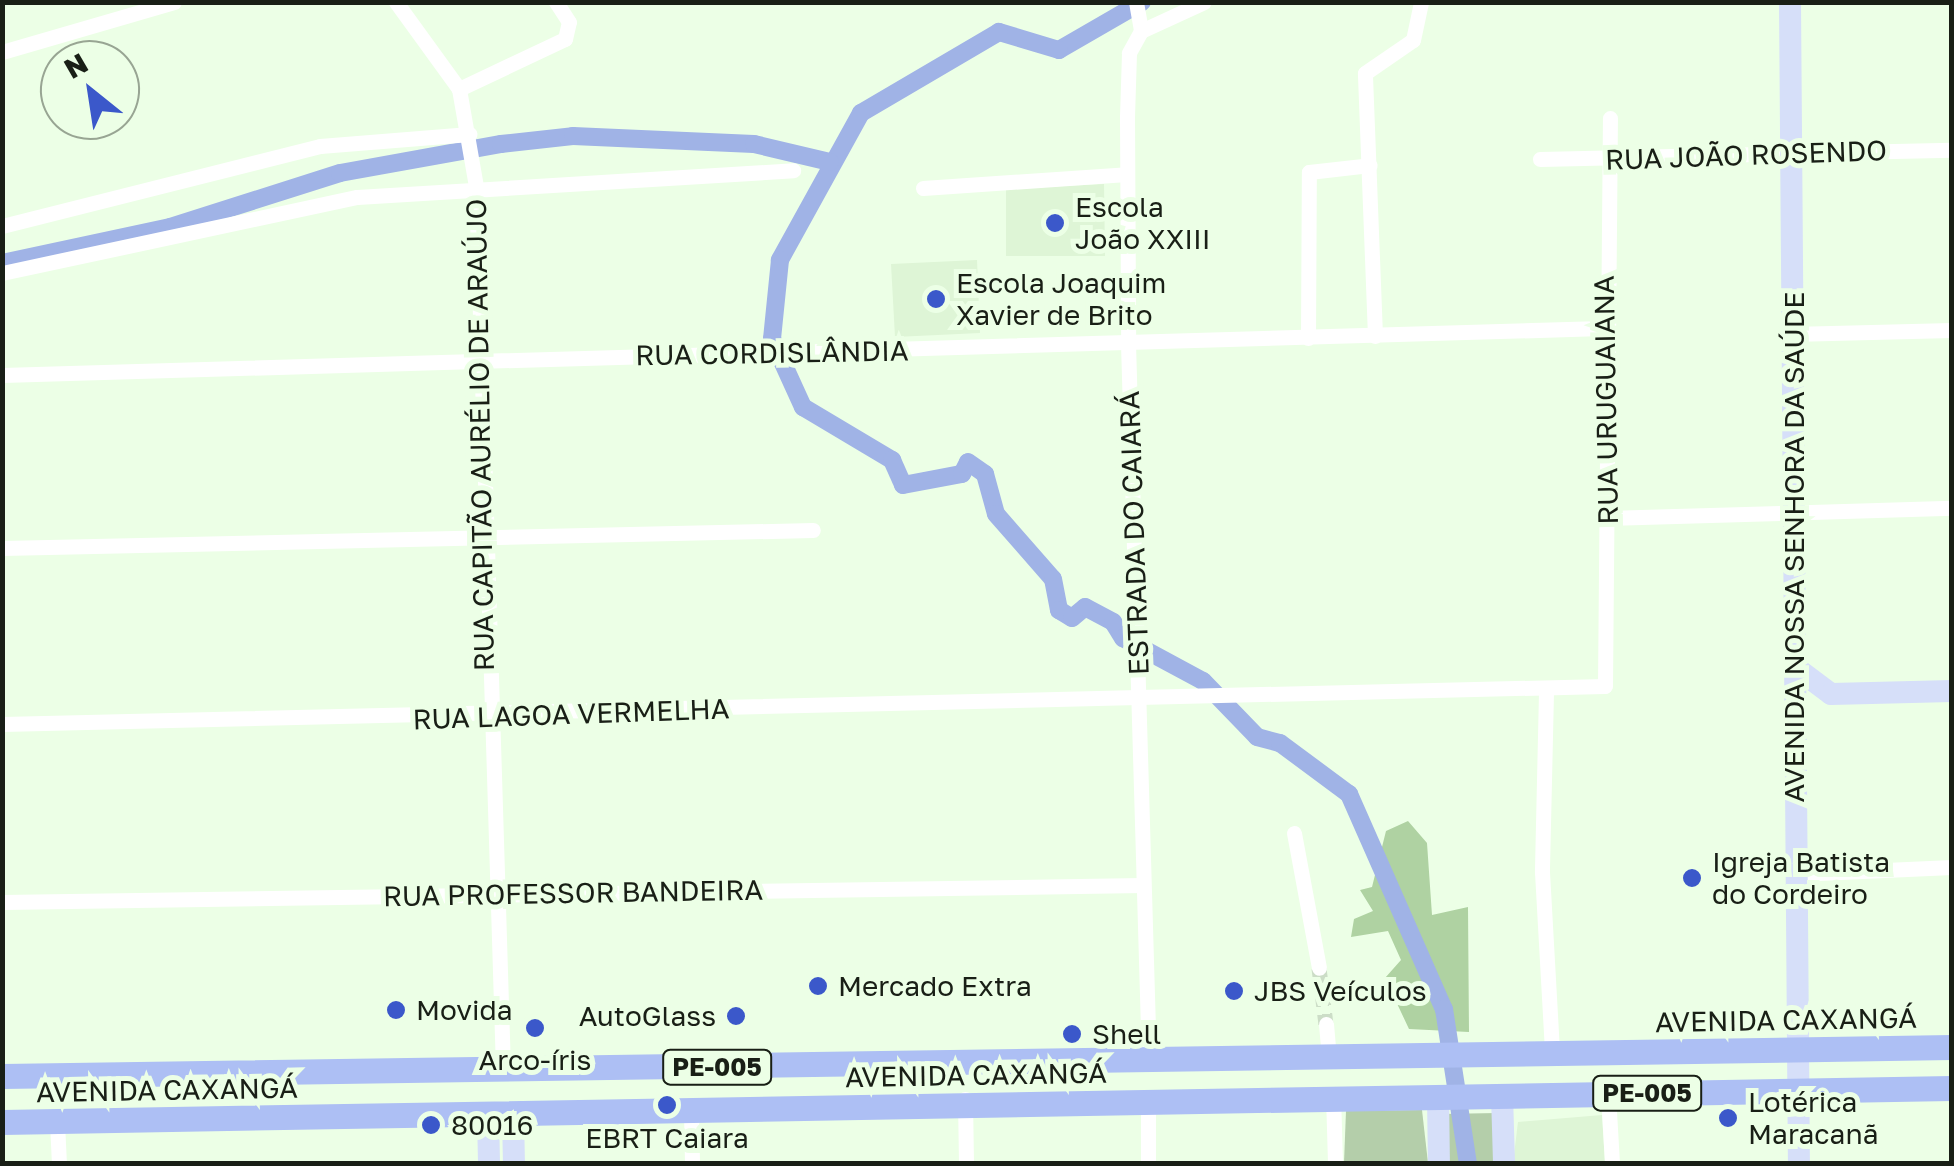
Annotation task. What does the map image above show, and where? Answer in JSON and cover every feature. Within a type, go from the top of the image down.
[{"type":"main road","name":"AVENIDA CAXANGÁ","points":[[2,1076],[1329,1060],[1432,1053],[1952,1048]]},
{"type":"main road","name":"AVENIDA CAXANGÁ","points":[[2,1122],[1333,1094],[1499,1096],[1952,1088]]},
{"type":"street","points":[[2,52],[174,2]]},
{"type":"street","name":"RUA CAPITÃO AURÉLIO DE ARAÚJO","points":[[396,2],[459,89],[471,137],[476,181],[486,719],[503,1070]]},
{"type":"street","points":[[459,89],[564,38],[569,22],[556,2]]},
{"type":"street","name":"ESTRADA DO CAIARÁ","points":[[1136,2],[1140,28],[1129,52],[1128,344],[1149,1062]]},
{"type":"street","points":[[1140,28],[1204,2]]},
{"type":"street","points":[[1375,336],[1366,70],[1407,47],[1421,2]]},
{"type":"street","name":"AVENIDA NOSSA SENHORA DA SAÚDE","points":[[1790,2],[1790,512],[1799,1164]]},
{"type":"street","name":"RUA URUGUAIANA","points":[[1546,692],[1609,682],[1602,328],[1610,118]]},
{"type":"street","points":[[2,226],[320,146],[471,137]]},
{"type":"street","name":"RUA JOÃO ROSENDO","points":[[1540,159],[1952,150]]},
{"type":"street","points":[[1308,338],[1308,172],[1370,165]]},
{"type":"street","points":[[2,274],[356,198],[476,181],[793,170]]},
{"type":"street","points":[[923,188],[1127,174]]},
{"type":"street","name":"RUA CORDISLÂNDIA","points":[[2,374],[1602,328]]},
{"type":"street","points":[[1792,334],[1952,330]]},
{"type":"street","points":[[1607,518],[1952,508]]},
{"type":"street","points":[[2,548],[481,542],[813,530]]},
{"type":"street","points":[[1794,667],[1830,694]]},
{"type":"street","points":[[1795,721],[1830,694],[1952,691]]},
{"type":"street","points":[[1546,692],[1542,872],[1552,1052]]},
{"type":"street","name":"RUA LAGOA VERMELHA","points":[[2,724],[486,719],[1139,695],[1546,692]]},
{"type":"street","points":[[1294,834],[1319,968]]},
{"type":"street","points":[[1796,874],[1952,867]]},
{"type":"street","name":"RUA PROFESSOR BANDEIRA","points":[[2,902],[1143,885]]},
{"type":"street","points":[[1326,1024],[1329,1060]]},
{"type":"street","points":[[1333,1094],[1335,1164]]},
{"type":"street","points":[[1608,1094],[1612,1164]]},
{"type":"street","points":[[1439,1164],[1441,1096]]},
{"type":"street","points":[[1499,1096],[1504,1164]]},
{"type":"street","points":[[1148,1098],[1148,1164]]},
{"type":"street","points":[[966,1102],[966,1164]]},
{"type":"street","points":[[691,1110],[692,1164]]},
{"type":"street","points":[[490,1164],[500,1114]]},
{"type":"street","points":[[500,1114],[514,1164]]},
{"type":"street","points":[[57,1122],[59,1164]]},
{"type":"shaded area","name":"Escola João XXIII","points":[[1104,184],[1105,256],[1006,256],[1006,189]]},
{"type":"shaded area","name":"Escola Joaquim Xavier de Brito","points":[[977,260],[980,333],[895,337],[891,264]]},
{"type":"shaded area","points":[[1408,821],[1427,843],[1432,915],[1468,907],[1469,1032],[1409,1029],[1385,978],[1401,960],[1388,931],[1351,937],[1354,919],[1373,911],[1360,890],[1372,887],[1386,831]]},
{"type":"shaded area","points":[[1422,1110],[1428,1163],[1344,1163],[1346,1111]]},
{"type":"shaded area","points":[[1498,1113],[1500,1163],[1443,1163],[1441,1114]]},
{"type":"shaded area","points":[[1602,1115],[1605,1163],[1513,1163],[1518,1122]]},
{"type":"waterway","points":[[1142,2],[1059,50],[999,32],[861,113],[780,260],[772,339],[803,407],[892,460],[903,485],[962,474],[968,462],[985,474],[996,514],[1053,579],[1059,610],[1072,618],[1085,607],[1113,622],[1123,638],[1203,681],[1257,737],[1280,743],[1349,794],[1444,1009],[1468,1164]]},
{"type":"waterway","points":[[2,263],[170,227],[340,173],[501,144],[573,136],[754,144],[830,162]]},
{"type":"tunnel","points":[[1319,968],[1326,1024]]},
{"type":"place","name":"Escola João XXIII","points":[[1055,223]]},
{"type":"place","name":"Escola Joaquim Xavier de Brito","points":[[936,299]]},
{"type":"place","name":"Igreja Batista do Cordeiro","points":[[1692,878]]},
{"type":"place","name":"Mercado Extra","points":[[818,986]]},
{"type":"place","name":"JBS Veículos","points":[[1234,991]]},
{"type":"place","name":"Movida","points":[[396,1010]]},
{"type":"place","name":"AutoGlass","points":[[736,1016]]},
{"type":"place","name":"Arco-íris","points":[[535,1028]]},
{"type":"place","name":"Shell","points":[[1072,1034]]},
{"type":"place","name":"EBRT Caiara","points":[[667,1105]]},
{"type":"place","name":"Lotérica Maracanã","points":[[1728,1118]]},
{"type":"place","name":"80016","points":[[431,1125]]}]
